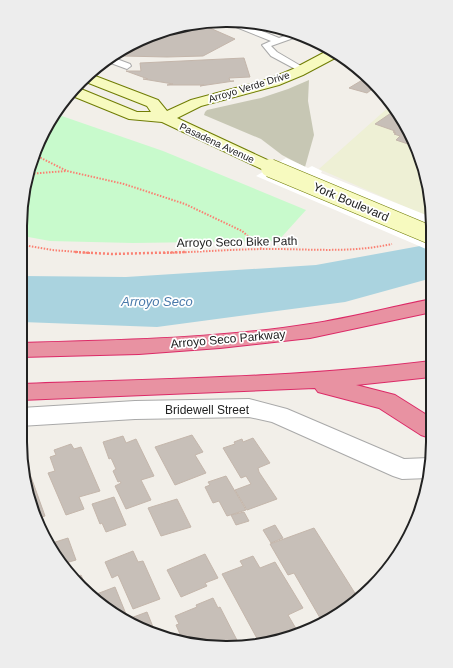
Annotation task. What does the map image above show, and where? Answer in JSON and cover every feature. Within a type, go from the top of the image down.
[{"type":"highway","name":"Arroyo Seco Parkway","points":[[27,350],[139,346],[220,341],[302,332],[426,306]]},
{"type":"highway","points":[[27,392],[304,381],[426,370]]},
{"type":"highway","points":[[304,381],[387,401],[426,426]]},
{"type":"main road","name":"Arroyo Verde Drive","points":[[165,118],[196,102],[274,82],[302,70],[329,56]]},
{"type":"main road","name":"Pasadena Avenue","points":[[92,79],[153,103],[156,109],[165,118],[270,168]]},
{"type":"main road","name":"Pasadena Avenue","points":[[78,93],[134,116],[165,118]]},
{"type":"main road","name":"York Boulevard","points":[[270,168],[426,233]]},
{"type":"street","name":"Bridewell Street","points":[[27,416],[134,410],[249,408],[285,418],[402,468],[424,468]]},
{"type":"lane","points":[[246,28],[278,41]]},
{"type":"lane","points":[[289,37],[266,45],[274,54],[302,70]]},
{"type":"lane","points":[[115,62],[127,66]]},
{"type":"path","points":[[40,157],[67,171],[124,184],[185,204],[242,231],[263,249]]},
{"type":"path","points":[[34,174],[67,171]]},
{"type":"path","name":"Arroyo Seco Bike Path","points":[[27,246],[67,253],[100,254],[263,249],[349,249],[380,247],[394,243]]},
{"type":"shaded area","points":[[309,80],[308,101],[314,135],[305,167],[282,155],[261,139],[204,115],[207,110],[261,98]]},
{"type":"shaded area","points":[[387,108],[411,150],[422,188],[426,216],[319,169]]},
{"type":"green space","points":[[61,116],[163,151],[306,210],[278,241],[133,243],[50,241],[27,237],[27,213],[34,175],[42,150]]},
{"type":"water","name":"Arroyo Seco","points":[[426,244],[426,280],[345,302],[157,327],[27,322],[27,276],[126,277],[316,265]]},
{"type":"pier","points":[[286,158],[308,168],[312,166],[322,171],[321,173],[426,215],[426,249],[256,176]]},
{"type":"building","points":[[209,28],[235,39],[203,56],[124,56],[162,38],[188,31]]},
{"type":"building","points":[[244,58],[250,77],[229,78],[230,81],[234,81],[200,86],[204,85],[167,85],[173,84],[143,79],[148,79],[126,71],[141,71],[140,63]]},
{"type":"building","points":[[362,80],[372,90],[367,93],[349,88]]},
{"type":"building","points":[[390,113],[408,144],[396,140],[400,136],[394,134],[396,133],[393,132],[395,131],[375,124]]},
{"type":"building","points":[[192,435],[203,452],[195,455],[206,473],[175,485],[155,447]]},
{"type":"building","points":[[123,436],[126,443],[136,439],[154,476],[141,480],[151,500],[126,509],[115,486],[121,483],[120,481],[118,482],[113,471],[116,469],[111,458],[109,459],[103,442]]},
{"type":"building","points":[[253,438],[270,463],[258,468],[259,472],[277,499],[247,510],[235,490],[251,484],[246,476],[241,478],[223,448],[235,444],[234,442],[242,439],[243,442]]},
{"type":"building","points":[[71,444],[74,449],[81,447],[100,491],[79,497],[84,509],[66,515],[48,473],[55,471],[50,457],[56,455],[54,450]]},
{"type":"building","points":[[30,474],[45,516],[42,517],[43,520],[38,506],[34,493]]},
{"type":"building","points":[[226,476],[246,510],[227,516],[219,501],[213,503],[205,487],[210,485],[208,482]]},
{"type":"building","points":[[114,497],[126,525],[106,532],[102,523],[100,524],[92,504]]},
{"type":"building","points":[[177,499],[191,527],[161,536],[148,508]]},
{"type":"building","points":[[244,512],[249,521],[236,525],[231,515]]},
{"type":"building","points":[[275,525],[283,538],[271,543],[263,530]]},
{"type":"building","points":[[314,528],[355,594],[348,600],[320,617],[294,573],[288,575],[270,544]]},
{"type":"building","points":[[68,538],[76,560],[68,562],[55,542]]},
{"type":"building","points":[[133,551],[138,562],[143,561],[160,599],[133,609],[118,575],[112,578],[105,562]]},
{"type":"building","points":[[205,554],[218,578],[205,583],[207,586],[181,597],[167,570]]},
{"type":"building","points":[[253,556],[260,568],[275,562],[303,608],[288,615],[296,628],[257,638],[222,574],[243,566],[240,561]]},
{"type":"building","points":[[115,587],[126,613],[105,600],[98,594]]},
{"type":"building","points":[[213,598],[218,608],[220,607],[237,641],[213,641],[180,635],[176,625],[179,624],[175,616],[197,607],[196,605]]},
{"type":"building","points":[[147,612],[153,627],[133,617]]}]
